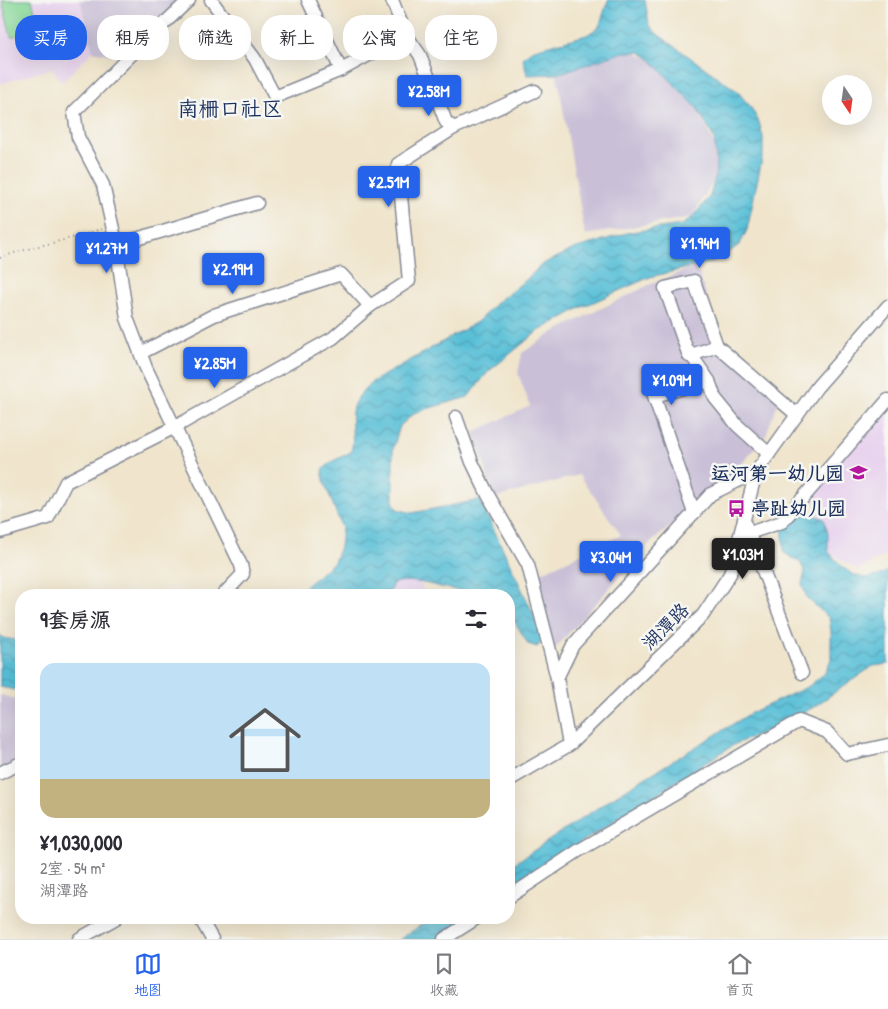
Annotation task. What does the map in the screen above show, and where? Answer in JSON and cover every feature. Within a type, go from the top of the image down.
[{"type":"street","points":[[190,0],[74,112],[78,137],[103,185],[116,245],[127,318],[140,353],[241,564],[243,574],[229,589]]},
{"type":"street","points":[[211,0],[255,59],[275,97],[341,70],[360,60]]},
{"type":"street","points":[[308,0],[341,70]]},
{"type":"street","points":[[392,0],[398,15]]},
{"type":"street","points":[[415,48],[420,55],[446,122],[454,128]]},
{"type":"street","points":[[0,532],[48,518],[66,482],[175,427],[333,338],[370,306],[410,281],[398,164],[454,128],[535,91]]},
{"type":"street","points":[[116,245],[258,203]]},
{"type":"street","points":[[140,353],[214,315],[341,274],[370,306]]},
{"type":"street","points":[[769,454],[737,425],[714,398],[709,382],[688,352],[666,288],[694,281],[717,346],[797,416]]},
{"type":"street","name":"湖潭路","points":[[515,776],[569,745],[703,615],[730,574],[747,528],[756,472],[817,387],[888,306]]},
{"type":"street","points":[[688,352],[717,346]]},
{"type":"street","points":[[694,512],[654,396],[709,382]]},
{"type":"street","points":[[802,672],[747,528],[782,522],[888,400]]},
{"type":"street","points":[[456,418],[476,470],[528,565],[558,678],[569,745]]},
{"type":"street","points":[[558,678],[573,645],[711,494],[756,472]]},
{"type":"street","points":[[515,893],[578,851],[799,722],[827,732],[847,754],[888,745]]},
{"type":"street","points":[[0,773],[15,766]]},
{"type":"street","points":[[79,939],[105,924]]},
{"type":"street","points":[[203,924],[212,939]]},
{"type":"street","points":[[444,939],[468,924]]},
{"type":"path","points":[[0,258],[16,252],[82,236],[112,225]]},
{"type":"shaded area","points":[[0,0],[80,0],[84,15],[15,15],[15,60],[84,60],[62,82],[52,68],[0,84]]},
{"type":"shaded area","points":[[80,0],[186,0],[169,17],[169,15],[97,15],[97,52],[93,51],[87,27],[87,15],[84,15]]},
{"type":"shaded area","points":[[87,27],[93,51],[87,57]]},
{"type":"shaded area","points":[[624,52],[634,52],[651,60],[697,108],[715,146],[715,178],[692,217],[585,235],[557,74]]},
{"type":"shaded area","points":[[696,266],[724,346],[782,392],[765,437],[732,475],[649,544],[551,653],[534,576],[621,535],[579,475],[495,498],[474,432],[530,406],[518,373],[522,353],[554,332],[600,309],[651,284]]},
{"type":"shaded area","name":"运河第一幼儿园","points":[[888,410],[888,554],[858,570],[827,551],[814,497],[842,450]]},
{"type":"shaded area","points":[[406,579],[421,583],[423,589],[391,589],[393,583]]},
{"type":"shaded area","points":[[0,695],[15,699],[15,766],[0,770]]},
{"type":"green space","points":[[2,0],[32,0],[36,15],[15,15],[15,36],[11,37]]},
{"type":"water","points":[[608,0],[645,0],[649,24],[656,33],[737,91],[750,106],[759,122],[763,137],[763,154],[747,230],[740,244],[727,254],[712,262],[650,277],[580,308],[537,332],[488,372],[468,397],[426,409],[412,415],[400,426],[393,449],[393,501],[397,509],[412,513],[480,500],[544,639],[537,647],[528,644],[515,622],[515,589],[450,589],[408,581],[393,583],[391,589],[302,589],[334,562],[340,547],[342,528],[325,484],[322,470],[333,461],[351,452],[354,404],[372,382],[477,322],[497,302],[526,280],[541,265],[574,249],[630,232],[682,225],[693,217],[710,196],[715,178],[714,138],[697,108],[651,60],[640,52],[624,52],[557,74],[527,75],[523,58],[534,49],[587,35],[599,27]]},
{"type":"water","points":[[809,513],[824,519],[828,534],[828,551],[854,575],[869,578],[888,571],[888,664],[873,666],[812,708],[768,731],[735,744],[563,854],[515,888],[515,863],[617,795],[751,713],[809,686],[825,673],[831,659],[829,618],[807,598],[802,584],[805,572],[800,562],[784,553],[782,522],[795,514]]},
{"type":"water","points":[[0,635],[4,638],[15,640],[15,690],[0,687]]},
{"type":"water","points":[[423,924],[463,924],[441,939],[400,939]]},
{"type":"place","name":"运河第一幼儿园","points":[[858,473]]},
{"type":"place","name":"亭趾幼儿园","points":[[737,508]]},
{"type":"district","name":"南栅口社区","points":[[230,108]]}]
